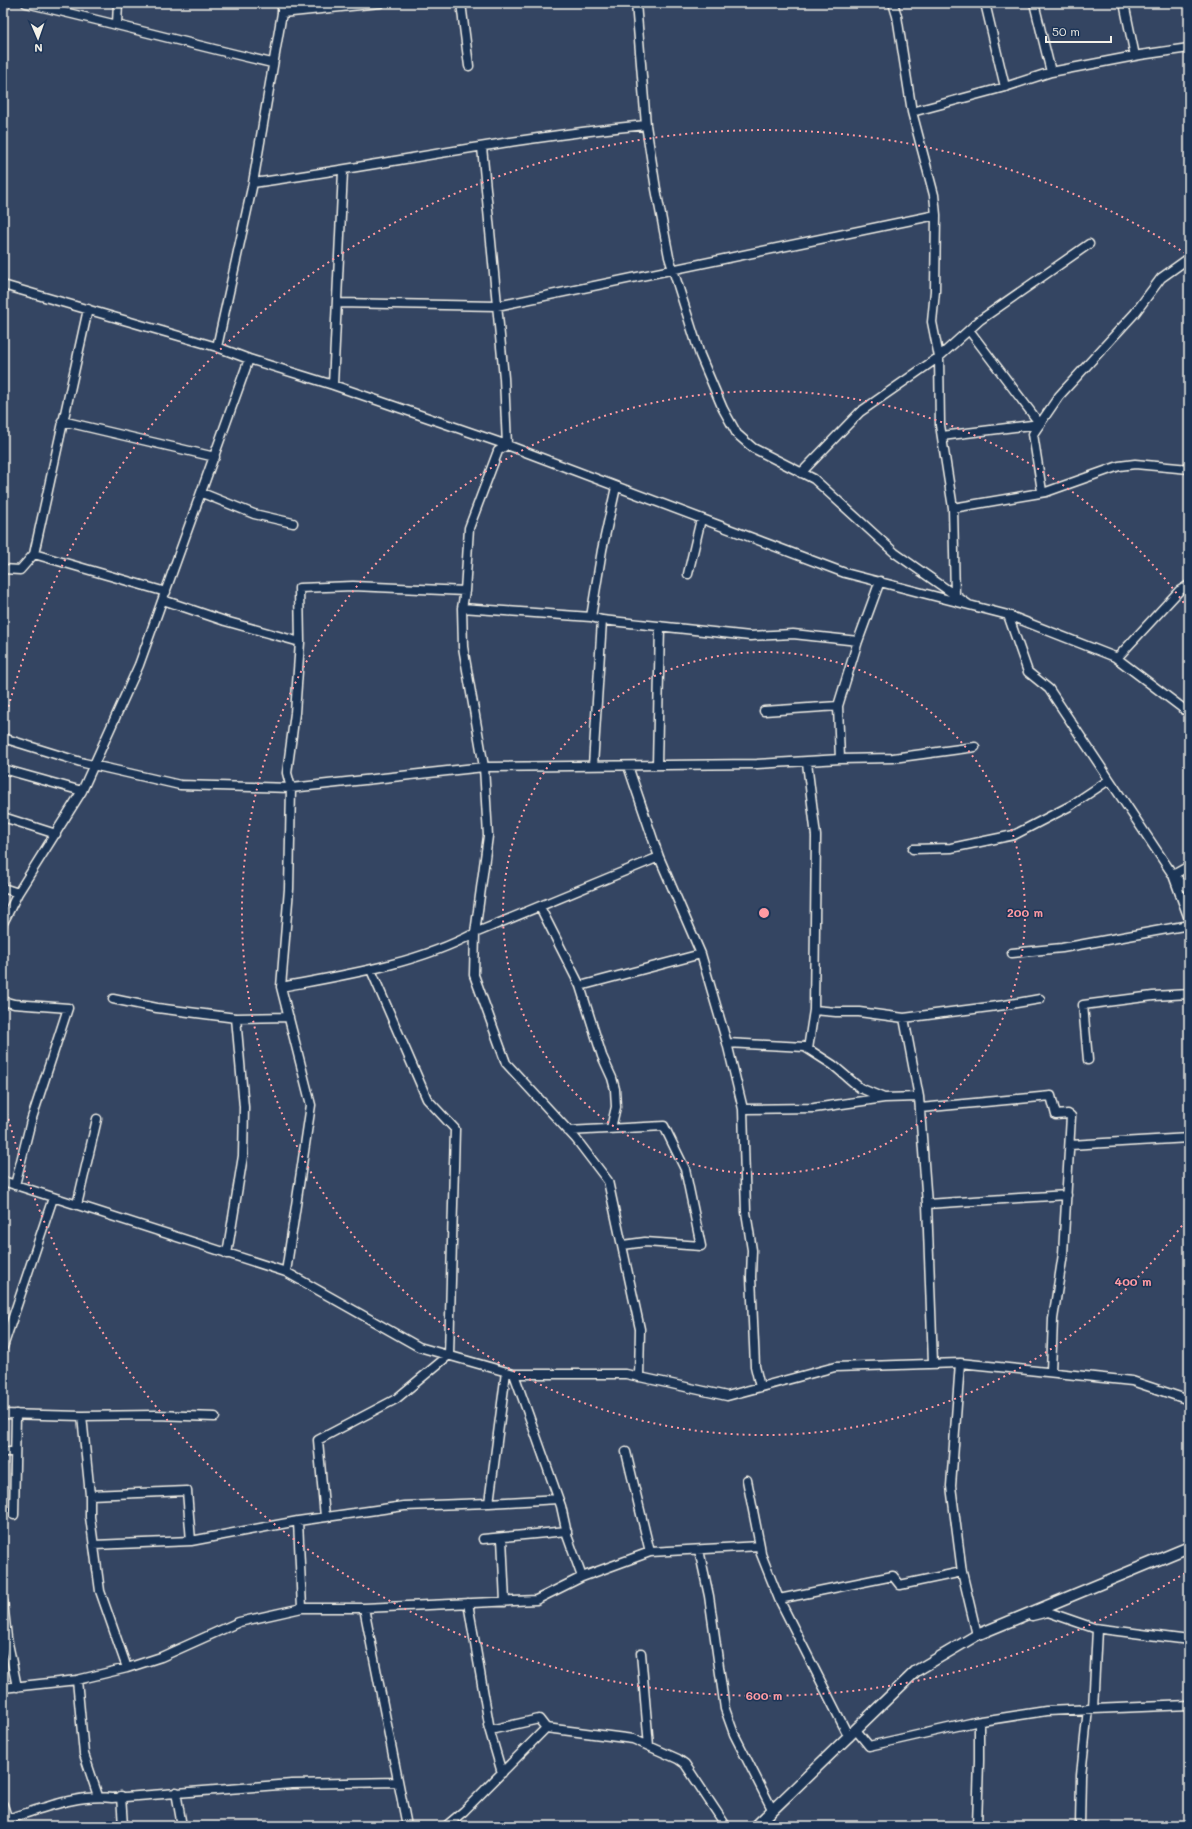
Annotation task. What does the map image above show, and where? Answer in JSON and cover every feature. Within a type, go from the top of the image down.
[{"type":"street","points":[[3,9],[5,3]]},
{"type":"street","points":[[26,3],[117,24],[164,38],[272,63]]},
{"type":"street","points":[[117,24],[118,3]]},
{"type":"street","points":[[217,347],[253,183],[272,63],[282,13],[282,3]]},
{"type":"street","points":[[282,13],[380,3]]},
{"type":"street","points":[[461,3],[470,66]]},
{"type":"street","points":[[636,3],[646,124],[656,189],[669,257],[700,355],[723,409],[737,434],[753,448],[814,479],[895,553],[969,605]]},
{"type":"street","points":[[893,3],[897,16],[912,112],[934,195],[936,215],[935,291],[932,322],[939,358],[940,425],[953,508],[955,596]]},
{"type":"street","points":[[985,3],[1005,87]]},
{"type":"street","points":[[1034,3],[1051,72]]},
{"type":"street","points":[[1124,3],[1135,56]]},
{"type":"street","points":[[912,112],[1005,87],[1051,72],[1135,56],[1189,48]]},
{"type":"street","points":[[253,183],[598,129],[646,124]]},
{"type":"street","points":[[482,147],[504,378],[507,445]]},
{"type":"street","points":[[334,385],[343,170]]},
{"type":"street","points":[[338,303],[497,306],[936,215]]},
{"type":"street","points":[[801,473],[860,412],[939,358],[980,320],[1089,244]]},
{"type":"street","points":[[1042,491],[1033,434],[1059,396],[1135,314],[1161,278],[1189,258]]},
{"type":"street","points":[[3,285],[217,347],[249,359],[334,385],[507,445],[845,573],[1008,615],[1089,645],[1117,658],[1189,713]]},
{"type":"street","points":[[3,569],[20,570],[34,554],[62,421],[88,310]]},
{"type":"street","points":[[969,330],[1040,424]]},
{"type":"street","points":[[3,923],[18,893],[82,790],[139,665],[249,359]]},
{"type":"street","points":[[62,421],[215,457]]},
{"type":"street","points":[[942,436],[1040,424]]},
{"type":"street","points":[[507,445],[498,451],[470,528],[465,591],[462,608],[463,647],[484,767],[488,836],[475,933],[474,975],[506,1063],[568,1131],[608,1181],[640,1329],[639,1377]]},
{"type":"street","points":[[953,508],[1042,491],[1046,492],[1119,466],[1135,464],[1189,469]]},
{"type":"street","points":[[591,617],[602,550],[616,487]]},
{"type":"street","points":[[202,493],[254,514],[293,523]]},
{"type":"street","points":[[688,574],[701,519]]},
{"type":"street","points":[[34,554],[165,596],[225,621],[300,642]]},
{"type":"street","points":[[840,759],[838,706],[858,642],[880,581]]},
{"type":"street","points":[[1117,658],[1179,591],[1189,585]]},
{"type":"street","points":[[286,1272],[310,1105],[281,987],[289,890],[291,788],[287,773],[295,713],[300,642],[299,588],[352,586],[465,591]]},
{"type":"street","points":[[462,608],[591,617],[602,620],[750,636],[793,634],[858,642]]},
{"type":"street","points":[[1008,615],[1028,672],[1049,689],[1173,875],[1189,919]]},
{"type":"street","points":[[592,766],[602,620]]},
{"type":"street","points":[[657,765],[660,626]]},
{"type":"street","points":[[764,711],[838,706]]},
{"type":"street","points":[[3,738],[94,765],[180,785],[291,788],[484,767],[807,763],[840,759],[893,758],[975,747]]},
{"type":"street","points":[[807,763],[816,836],[814,1010],[808,1049]]},
{"type":"street","points":[[628,766],[659,857],[701,954],[727,1043],[743,1109],[746,1212],[752,1250],[751,1278],[755,1366],[760,1387]]},
{"type":"street","points":[[3,769],[82,790]]},
{"type":"street","points":[[913,850],[951,848],[1014,835],[1070,806],[1109,780]]},
{"type":"street","points":[[3,817],[56,834]]},
{"type":"street","points":[[281,987],[371,970],[455,944],[475,933],[659,857]]},
{"type":"street","points":[[1173,875],[1189,866]]},
{"type":"street","points":[[1173,875],[1189,889]]},
{"type":"street","points":[[3,888],[18,893]]},
{"type":"street","points":[[540,907],[580,986],[602,1056],[615,1089],[616,1107],[611,1128]]},
{"type":"street","points":[[1012,953],[1062,948],[1189,925]]},
{"type":"street","points":[[580,986],[701,954]]},
{"type":"street","points":[[325,1517],[318,1440],[396,1399],[449,1355],[455,1129],[427,1099],[371,970]]},
{"type":"street","points":[[1088,1060],[1083,1005],[1153,996],[1189,994]]},
{"type":"street","points":[[114,999],[157,1008],[236,1018],[289,1017]]},
{"type":"street","points":[[814,1010],[859,1012],[904,1018],[1006,1006],[1040,1000]]},
{"type":"street","points":[[3,1001],[14,1004],[68,1008],[35,1108],[15,1185]]},
{"type":"street","points":[[228,1254],[243,1156],[244,1107],[236,1018]]},
{"type":"street","points":[[904,1018],[920,1108],[927,1204],[933,1363]]},
{"type":"street","points":[[727,1043],[805,1047],[833,1065],[860,1088],[884,1098]]},
{"type":"street","points":[[920,1108],[1052,1096],[1056,1115],[1068,1114],[1071,1116],[1063,1254],[1053,1319],[1051,1372]]},
{"type":"street","points":[[743,1109],[814,1108],[884,1098],[919,1097]]},
{"type":"street","points":[[77,1205],[97,1119]]},
{"type":"street","points":[[568,1131],[664,1126],[685,1168],[701,1246],[645,1242],[623,1245]]},
{"type":"street","points":[[1070,1144],[1189,1138]]},
{"type":"street","points":[[3,1181],[286,1272],[419,1347],[510,1373],[626,1374],[727,1396],[836,1367],[933,1363],[960,1364],[1132,1381],[1189,1400]]},
{"type":"street","points":[[927,1204],[1067,1195]]},
{"type":"street","points":[[3,1347],[53,1198]]},
{"type":"street","points":[[960,1364],[951,1486],[962,1572],[977,1635]]},
{"type":"street","points":[[510,1373],[558,1499],[582,1576]]},
{"type":"street","points":[[488,1503],[510,1373]]},
{"type":"street","points":[[3,1414],[215,1417]]},
{"type":"street","points":[[14,1515],[16,1414]]},
{"type":"street","points":[[82,1416],[90,1495],[90,1517],[100,1591],[127,1668]]},
{"type":"street","points":[[3,1452],[15,1452]]},
{"type":"street","points":[[626,1452],[650,1552]]},
{"type":"street","points":[[747,1480],[761,1554],[779,1599],[852,1734],[869,1746],[979,1722],[1046,1711],[1189,1705]]},
{"type":"street","points":[[90,1495],[187,1491],[190,1541]]},
{"type":"street","points":[[94,1545],[190,1541],[298,1521],[404,1506],[558,1499]]},
{"type":"street","points":[[298,1521],[302,1608]]},
{"type":"street","points":[[483,1539],[567,1530]]},
{"type":"street","points":[[502,1538],[505,1602]]},
{"type":"street","points":[[3,1688],[77,1680],[127,1668],[161,1657],[239,1622],[302,1608],[364,1608],[536,1600],[582,1576],[650,1552],[760,1546]]},
{"type":"street","points":[[756,1826],[916,1671],[977,1635],[1189,1547]]},
{"type":"street","points":[[699,1550],[709,1596],[725,1709],[734,1734],[772,1809]]},
{"type":"street","points":[[779,1599],[893,1576],[900,1585],[962,1572]]},
{"type":"street","points":[[3,1601],[7,1638],[16,1687]]},
{"type":"street","points":[[468,1604],[490,1730],[502,1773]]},
{"type":"street","points":[[364,1608],[407,1826]]},
{"type":"street","points":[[1008,1622],[1048,1612],[1097,1629],[1189,1640]]},
{"type":"street","points":[[1080,1826],[1081,1775],[1090,1709],[1097,1629]]},
{"type":"street","points":[[641,1653],[649,1746]]},
{"type":"street","points":[[77,1680],[84,1754],[98,1796]]},
{"type":"street","points":[[490,1730],[539,1719],[546,1728],[633,1739],[678,1759],[684,1764],[726,1826]]},
{"type":"street","points":[[977,1826],[979,1722]]},
{"type":"street","points":[[446,1826],[464,1811],[546,1728]]},
{"type":"street","points":[[3,1805],[9,1823],[73,1799],[98,1796],[112,1798],[121,1796],[292,1784],[398,1782]]},
{"type":"street","points":[[176,1792],[182,1826]]},
{"type":"street","points":[[121,1796],[123,1826]]}]
